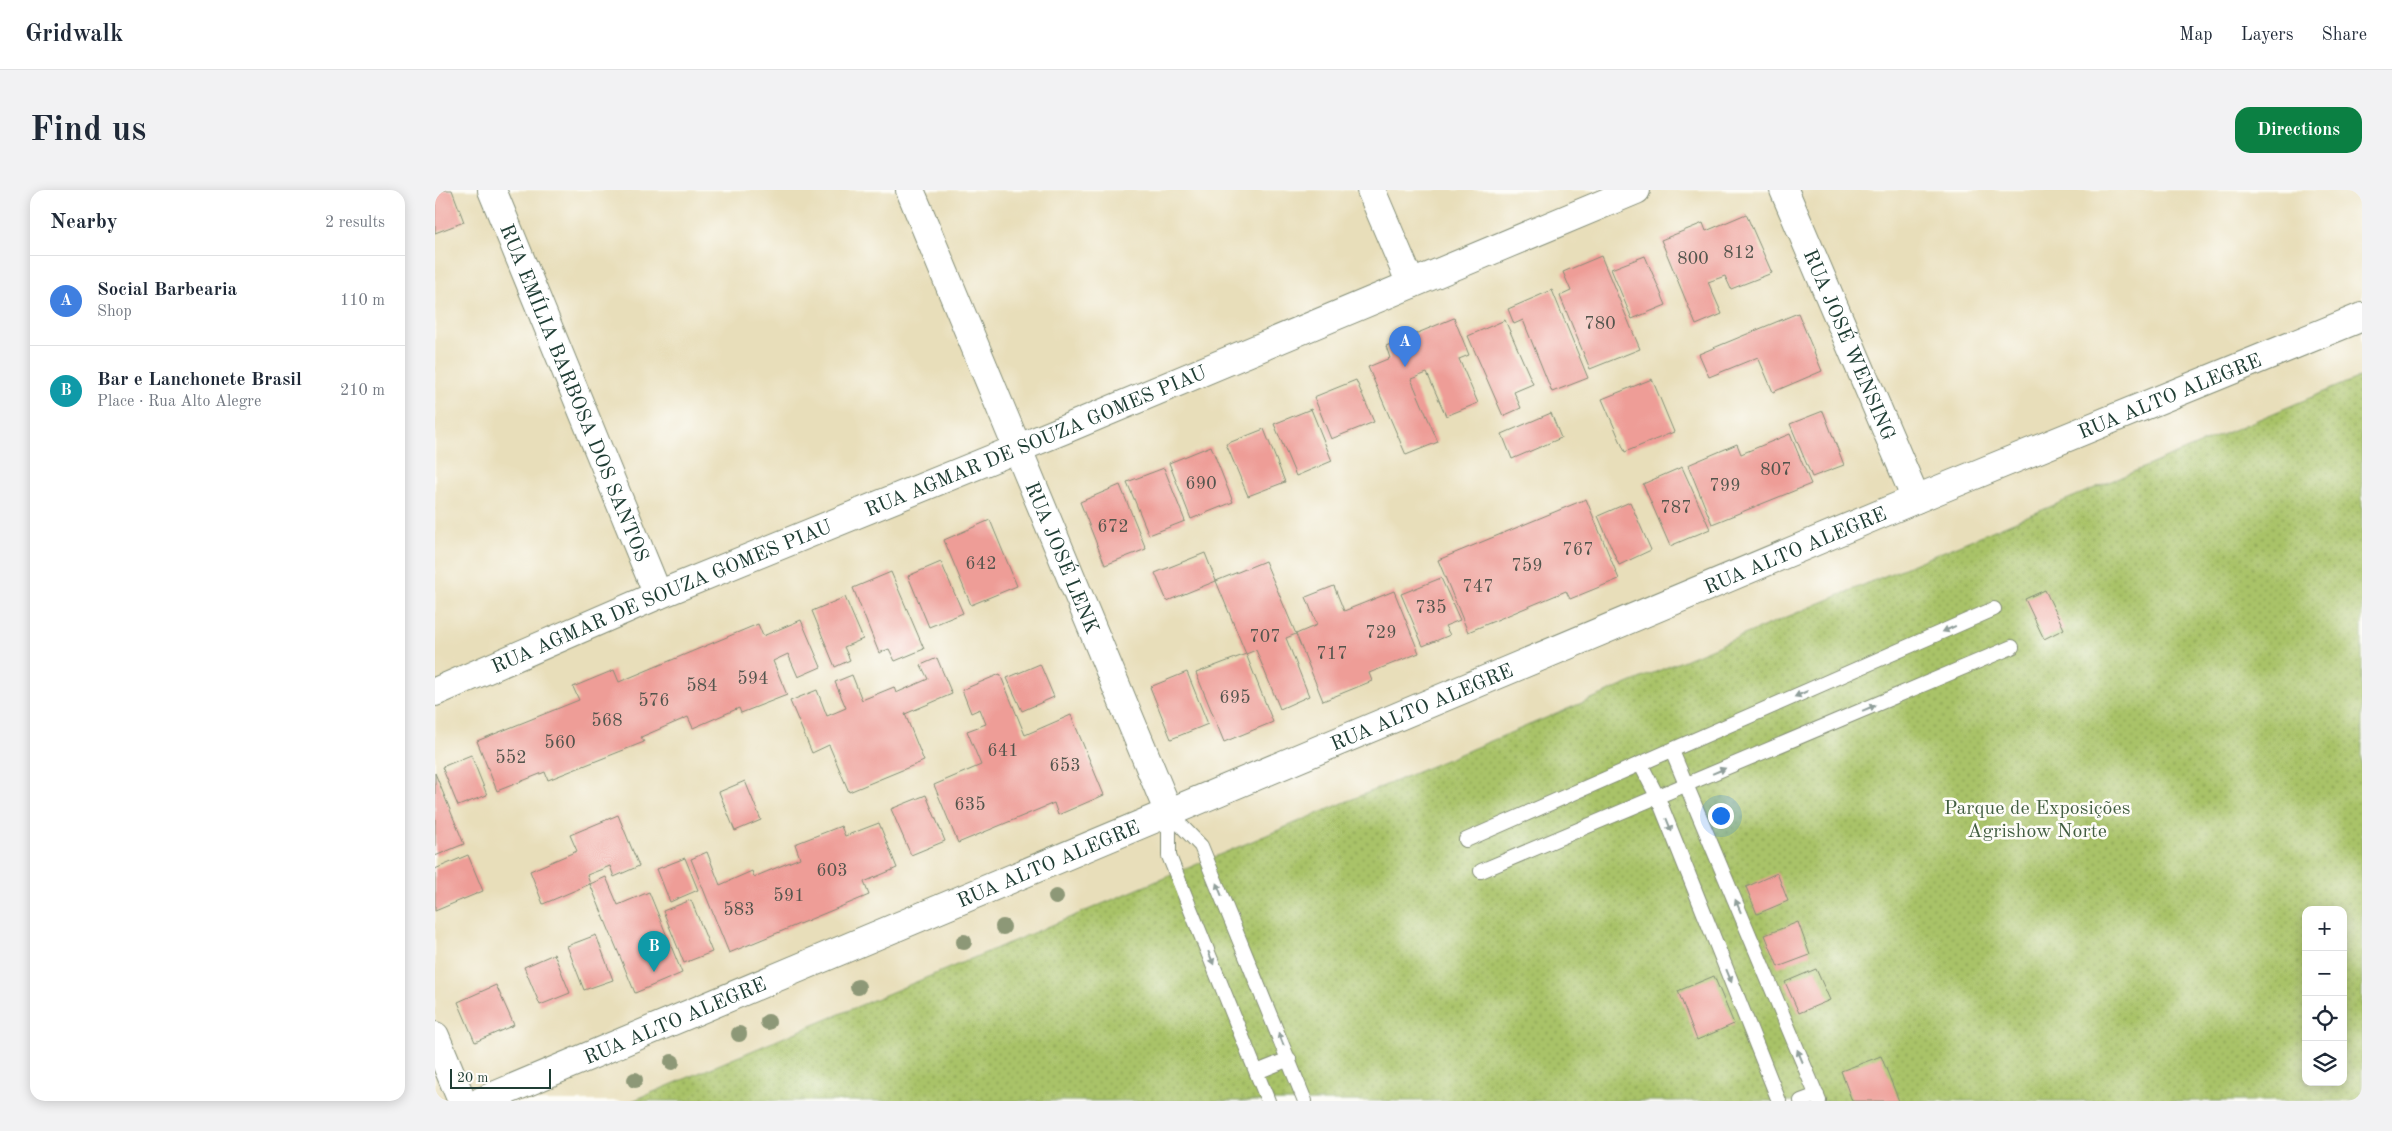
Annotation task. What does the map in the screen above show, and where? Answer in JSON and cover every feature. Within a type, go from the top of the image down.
[{"type":"street","name":"RUA EMÍLIA BARBOSA DOS SANTOS","points":[[492,190],[658,595]]},
{"type":"street","name":"RUA JOSÉ LENK","points":[[910,190],[1169,813]]},
{"type":"street","points":[[1371,190],[1411,284]]},
{"type":"street","name":"RUA AGMAR DE SOUZA GOMES PIAU","points":[[435,692],[658,595],[1017,448],[1635,190]]},
{"type":"street","name":"RUA JOSÉ WENSING","points":[[1784,190],[1916,499]]},
{"type":"street","name":"RUA ALTO ALEGRE","points":[[482,1101],[1916,499],[2362,317]]},
{"type":"street","points":[[435,1036],[462,1101]]},
{"type":"lane","points":[[1466,840],[1994,609]]},
{"type":"lane","points":[[1481,871],[2012,648]]},
{"type":"lane","points":[[1672,751],[1818,1098],[1801,1101]]},
{"type":"lane","points":[[1641,765],[1658,798],[1779,1101]]},
{"type":"lane","points":[[1169,813],[1201,846],[1305,1101]]},
{"type":"lane","points":[[1169,813],[1169,856],[1268,1101]]},
{"type":"lane","points":[[1257,1072],[1289,1059]]},
{"type":"green space","name":"Parque de Exposições Agrishow Norte","points":[[2362,376],[2362,1101],[632,1101]]},
{"type":"building","points":[[435,190],[452,190],[464,222],[435,233]]},
{"type":"building","points":[[1746,214],[1772,273],[1731,289],[1725,276],[1708,282],[1722,314],[1696,325],[1661,240],[1703,223],[1706,231]]},
{"type":"building","points":[[1601,256],[1640,349],[1590,369],[1560,296],[1571,291],[1563,272]]},
{"type":"building","points":[[1645,256],[1666,305],[1632,319],[1611,269]]},
{"type":"building","points":[[1552,290],[1588,378],[1552,392],[1523,320],[1514,324],[1508,309]]},
{"type":"building","points":[[1798,313],[1822,371],[1773,392],[1758,357],[1709,377],[1699,354]]},
{"type":"building","points":[[1454,318],[1469,355],[1459,359],[1478,403],[1446,416],[1427,373],[1411,379],[1438,442],[1406,455],[1368,367],[1390,358],[1386,346]]},
{"type":"building","points":[[1505,320],[1533,384],[1514,392],[1521,408],[1503,416],[1468,336]]},
{"type":"building","points":[[1652,379],[1674,432],[1625,452],[1602,399]]},
{"type":"building","points":[[1356,380],[1374,422],[1331,439],[1314,397]]},
{"type":"building","points":[[1311,409],[1332,461],[1296,476],[1274,424]]},
{"type":"building","points":[[1823,411],[1844,465],[1812,477],[1790,424]]},
{"type":"building","points":[[1551,413],[1561,438],[1512,459],[1502,434]]},
{"type":"building","points":[[1264,429],[1285,482],[1248,496],[1226,444]]},
{"type":"building","points":[[1790,434],[1811,484],[1712,524],[1688,465],[1737,444],[1741,454]]},
{"type":"building","points":[[1211,446],[1233,502],[1191,519],[1169,463]]},
{"type":"building","points":[[1682,467],[1710,529],[1670,546],[1643,484]]},
{"type":"building","points":[[1164,468],[1185,521],[1149,535],[1127,482]]},
{"type":"building","points":[[1120,485],[1146,549],[1105,565],[1080,502]]},
{"type":"building","points":[[1586,499],[1619,579],[1570,599],[1566,591],[1468,632],[1438,560]]},
{"type":"building","points":[[1630,502],[1651,550],[1619,565],[1598,516]]},
{"type":"building","points":[[990,520],[1017,586],[971,605],[944,540]]},
{"type":"building","points":[[1205,553],[1216,581],[1167,601],[1155,573]]},
{"type":"building","points":[[1265,561],[1296,634],[1286,638],[1309,696],[1280,709],[1256,650],[1246,654],[1216,581]]},
{"type":"building","points":[[941,562],[963,613],[929,627],[908,576]]},
{"type":"building","points":[[891,572],[924,649],[895,661],[889,649],[879,653],[853,588]]},
{"type":"building","points":[[1441,578],[1460,620],[1445,626],[1450,635],[1423,646],[1401,594]]},
{"type":"building","points":[[1334,586],[1344,611],[1394,591],[1419,653],[1369,673],[1372,681],[1323,701],[1296,634],[1317,625],[1306,597]]},
{"type":"building","points":[[2045,590],[2064,629],[2044,639],[2025,599]]},
{"type":"building","points":[[845,597],[863,639],[844,647],[850,660],[835,667],[812,611]]},
{"type":"building","points":[[801,620],[821,667],[798,677],[788,654],[773,661],[787,695],[741,713],[739,708],[693,728],[688,717],[641,737],[644,742],[548,780],[545,772],[497,791],[477,741],[579,700],[573,687],[614,670],[619,682],[758,624],[763,636]]},
{"type":"building","points":[[1246,654],[1273,722],[1224,742],[1196,673]]},
{"type":"building","points":[[937,658],[952,694],[905,714],[924,761],[849,792],[829,745],[812,753],[790,701],[817,690],[827,716],[846,708],[835,682],[852,675],[862,700],[894,687],[896,693],[928,679],[921,665]]},
{"type":"building","points":[[1040,664],[1054,697],[1022,711],[1007,678]]},
{"type":"building","points":[[1187,672],[1208,724],[1171,739],[1150,687]]},
{"type":"building","points":[[1000,674],[1025,735],[1071,715],[1104,795],[1058,815],[1054,803],[958,843],[934,785],[981,765],[967,731],[986,724],[980,709],[971,713],[962,690]]},
{"type":"building","points":[[471,755],[487,795],[458,806],[442,767]]},
{"type":"building","points":[[435,773],[464,844],[435,856]]},
{"type":"building","points":[[745,781],[761,820],[735,831],[719,792]]},
{"type":"building","points":[[926,795],[945,841],[911,855],[891,809]]},
{"type":"building","points":[[618,815],[639,866],[614,877],[610,866],[587,875],[590,884],[543,904],[530,871],[577,851],[570,835]]},
{"type":"building","points":[[879,823],[897,868],[864,882],[869,895],[729,953],[691,859],[707,852],[720,885],[752,871],[754,877],[800,858],[795,844],[841,826],[845,836]]},
{"type":"building","points":[[468,855],[483,891],[435,911],[435,869]]},
{"type":"building","points":[[685,858],[698,890],[670,902],[657,869]]},
{"type":"building","points":[[1777,873],[1788,901],[1757,914],[1746,887]]},
{"type":"building","points":[[606,877],[618,905],[649,892],[682,973],[635,993],[590,884]]},
{"type":"building","points":[[691,900],[712,952],[684,963],[663,911]]},
{"type":"building","points":[[1798,922],[1810,955],[1778,967],[1765,935]]},
{"type":"building","points":[[596,935],[613,980],[584,990],[567,946]]},
{"type":"building","points":[[554,954],[570,993],[540,1005],[524,967]]},
{"type":"building","points":[[1816,969],[1830,1000],[1799,1013],[1785,982]]},
{"type":"building","points":[[1714,976],[1734,1024],[1697,1040],[1678,991]]},
{"type":"building","points":[[496,985],[514,1025],[475,1042],[458,1002]]},
{"type":"building","points":[[1881,1056],[1899,1101],[1852,1101],[1841,1071]]},
{"type":"place","name":"Social Barbearia","points":[[1405,367]]},
{"type":"place","name":"Bar e Lanchonete Brasil","points":[[654,972]]}]
